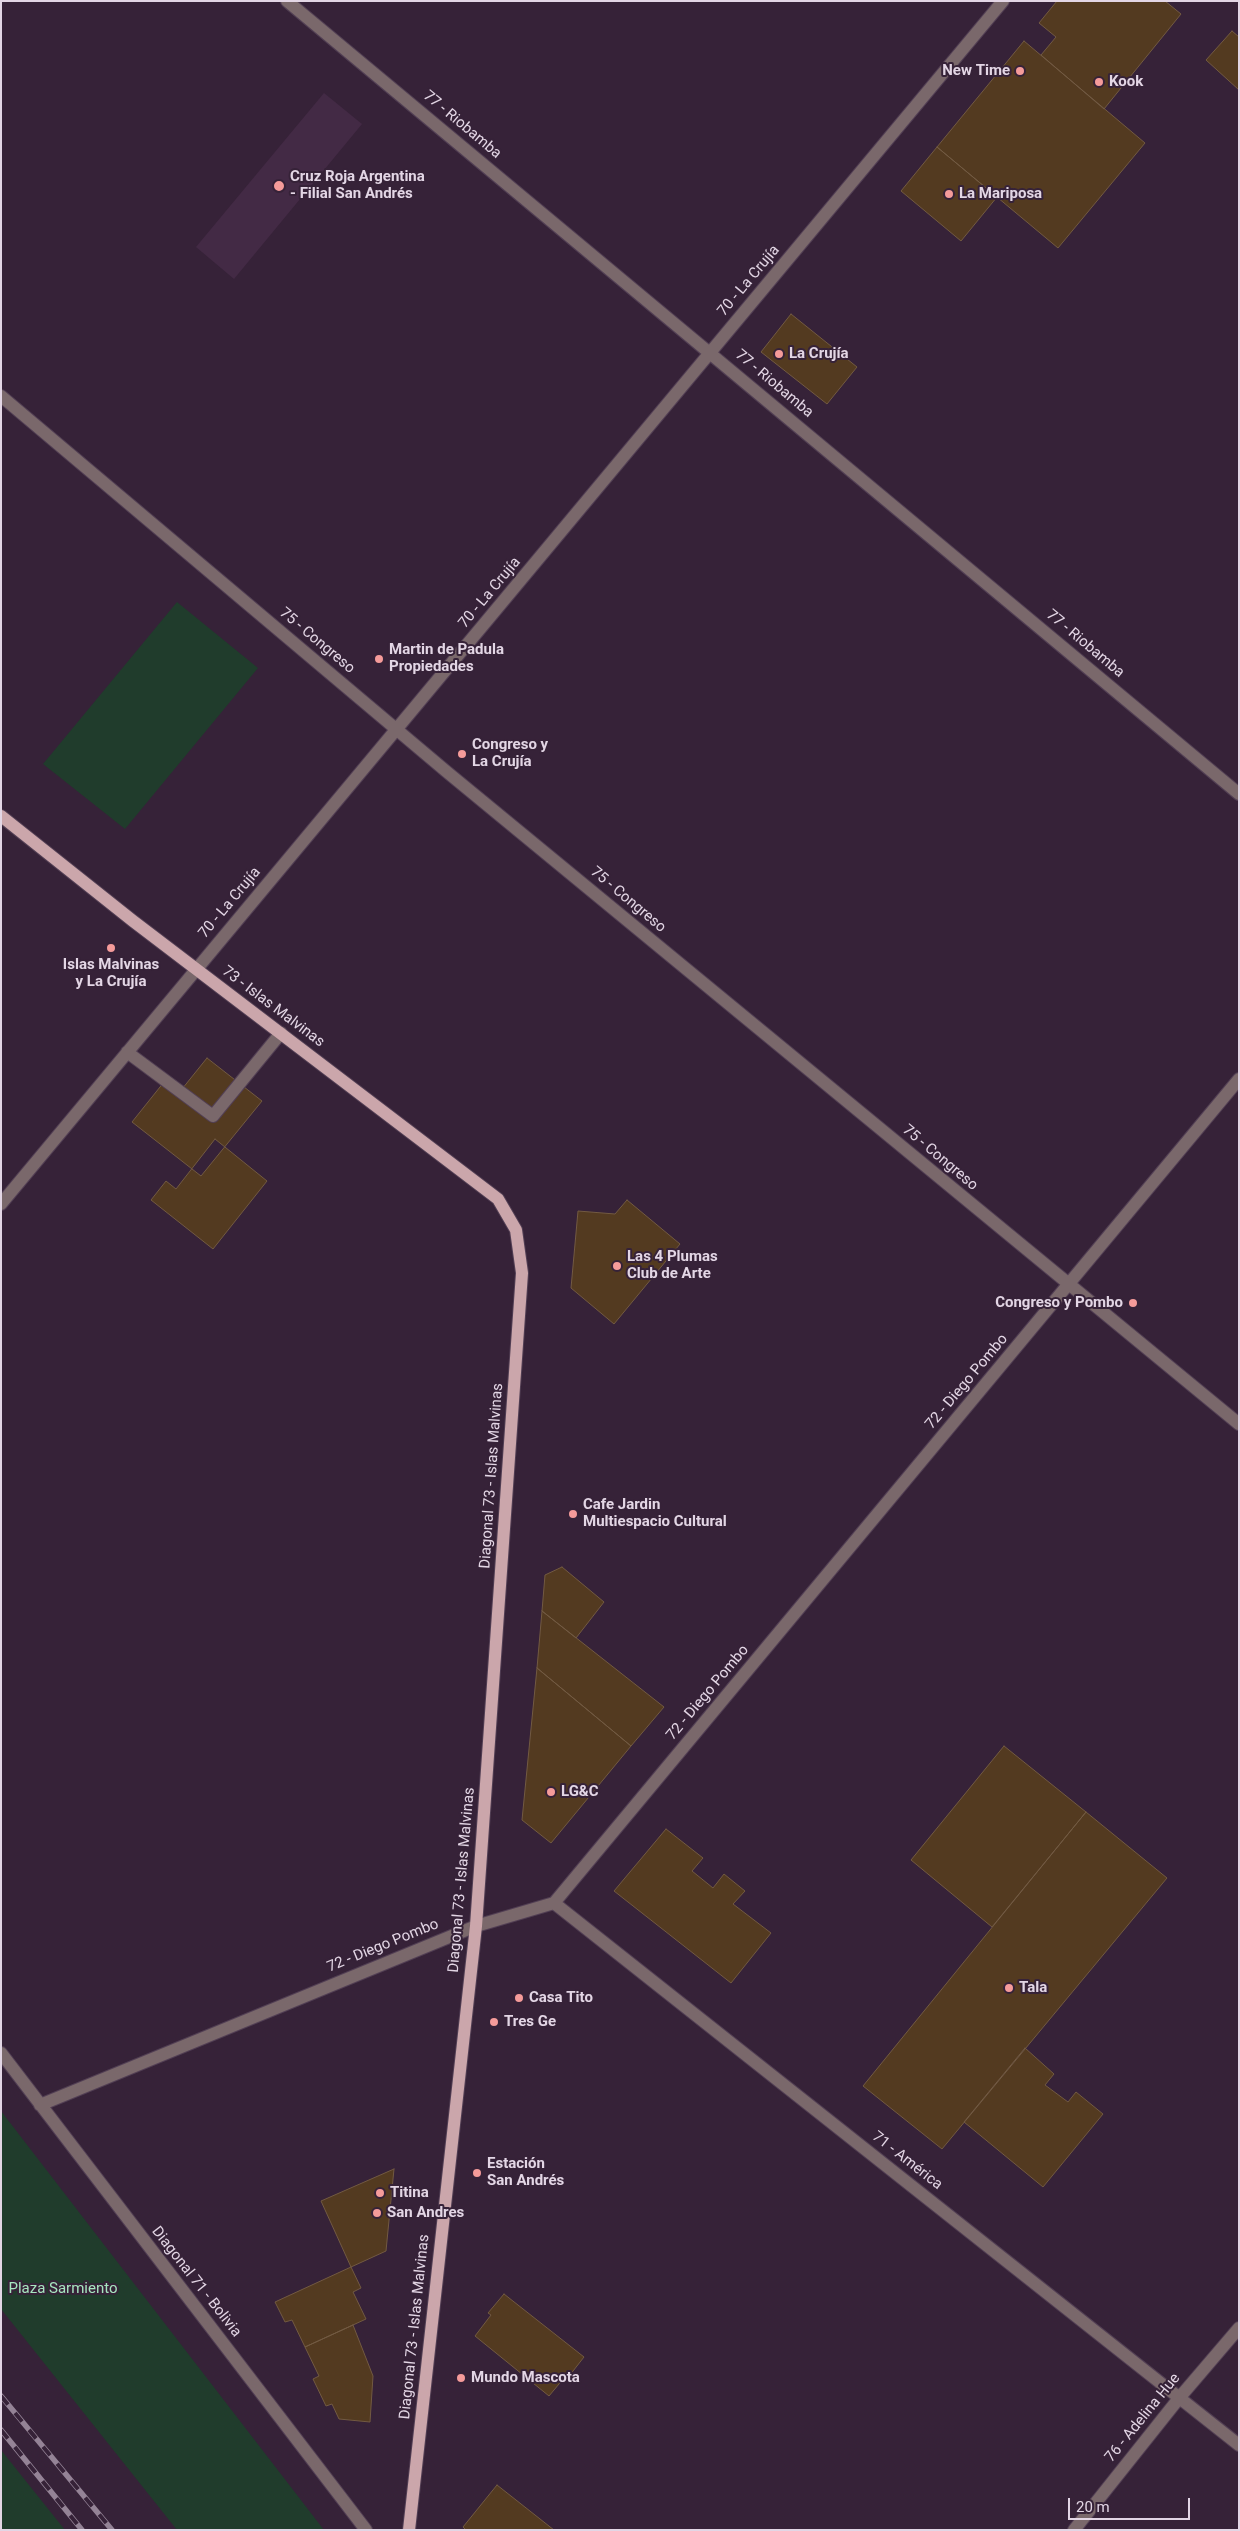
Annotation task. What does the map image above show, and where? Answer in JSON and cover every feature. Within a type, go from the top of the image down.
[{"type":"main road","name":"73 - Islas Malvinas","points":[[1,816],[498,1199],[516,1230]]},
{"type":"main road","name":"Diagonal 73 - Islas Malvinas","points":[[409,2530],[476,1926],[522,1273],[516,1230]]},
{"type":"street","name":"77 - Riobamba","points":[[287,1],[712,352],[1239,794]]},
{"type":"street","name":"70 - La Crujía","points":[[1,1204],[1003,1]]},
{"type":"street","name":"75 - Congreso","points":[[1,396],[397,728],[1068,1285],[1239,1424]]},
{"type":"street","points":[[127,1052],[214,1116],[281,1033]]},
{"type":"street","name":"72 - Diego Pombo","points":[[40,2105],[476,1926],[554,1903],[1239,1078]]},
{"type":"street","name":"71 - América","points":[[554,1903],[1239,2445]]},
{"type":"street","name":"Diagonal 71 - Bolivia","points":[[1,2053],[366,2530]]},
{"type":"street","name":"76 - Adelina Hue","points":[[1074,2530],[1180,2397],[1239,2328]]},
{"type":"shaded area","name":"Cruz Roja Argentina - Filial San Andrés","points":[[324,93],[362,124],[234,279],[196,247]]},
{"type":"green space","points":[[177,602],[258,668],[125,829],[43,764]]},
{"type":"green space","name":"Plaza Sarmiento","points":[[1,2111],[324,2530],[177,2530],[1,2309]]},
{"type":"green space","points":[[1,2450],[65,2530],[1,2530]]},
{"type":"building","name":"Kook","points":[[1057,1],[1165,1],[1181,14],[1104,109],[1041,55],[1056,37],[1039,23]]},
{"type":"building","points":[[1232,31],[1239,37],[1239,90],[1206,60]]},
{"type":"building","points":[[1024,41],[1145,143],[1058,248],[937,147]]},
{"type":"building","name":"La Mariposa","points":[[937,147],[997,197],[961,241],[901,191]]},
{"type":"building","points":[[791,314],[857,367],[827,404],[761,352]]},
{"type":"building","points":[[207,1058],[262,1101],[201,1176],[132,1122],[164,1082],[178,1094]]},
{"type":"building","points":[[215,1139],[267,1181],[213,1249],[151,1200],[166,1181],[176,1189]]},
{"type":"building","name":"Las 4 Plumas Club de Arte","points":[[627,1200],[680,1244],[614,1324],[571,1288],[578,1211],[615,1214]]},
{"type":"building","points":[[562,1567],[604,1602],[576,1638],[542,1611],[545,1575]]},
{"type":"building","points":[[542,1611],[664,1707],[631,1746],[537,1668]]},
{"type":"building","points":[[537,1668],[631,1746],[551,1843],[522,1820]]},
{"type":"building","points":[[1004,1746],[1086,1812],[992,1927],[911,1860]]},
{"type":"building","name":"Tala","points":[[1086,1812],[1167,1878],[942,2149],[863,2086]]},
{"type":"building","points":[[666,1829],[703,1858],[692,1871],[713,1888],[724,1874],[745,1891],[733,1904],[771,1933],[731,1983],[614,1891]]},
{"type":"building","points":[[1025,2048],[1054,2074],[1045,2085],[1068,2102],[1076,2092],[1103,2114],[1043,2187],[964,2122]]},
{"type":"building","points":[[394,2169],[386,2251],[351,2267],[321,2201]]},
{"type":"building","points":[[351,2267],[361,2288],[353,2292],[366,2319],[305,2347],[292,2320],[285,2322],[275,2302]]},
{"type":"building","points":[[504,2294],[584,2357],[566,2380],[564,2378],[549,2396],[475,2336],[491,2315],[488,2313]]},
{"type":"building","points":[[353,2325],[373,2376],[370,2422],[339,2419],[332,2404],[326,2406],[313,2379],[319,2376],[305,2347]]},
{"type":"building","points":[[497,2485],[554,2530],[466,2530],[463,2527]]},
{"type":"railway","points":[[1,2396],[112,2530]]},
{"type":"railway","points":[[1,2430],[82,2530]]},
{"type":"place","name":"New Time","points":[[1020,71]]},
{"type":"place","name":"Kook","points":[[1099,82]]},
{"type":"place","name":"Cruz Roja Argentina - Filial San Andrés","points":[[279,186]]},
{"type":"place","name":"La Mariposa","points":[[949,194]]},
{"type":"place","name":"La Crujía","points":[[779,354]]},
{"type":"place","name":"Martin de Padula Propiedades","points":[[379,659]]},
{"type":"place","name":"Congreso y La Crujía","points":[[462,754]]},
{"type":"place","name":"Islas Malvinas y La Crujía","points":[[111,948]]},
{"type":"place","name":"Las 4 Plumas Club de Arte","points":[[617,1266]]},
{"type":"place","name":"Congreso y Pombo","points":[[1133,1303]]},
{"type":"place","name":"Cafe Jardin Multiespacio Cultural","points":[[573,1514]]},
{"type":"place","name":"LG&C","points":[[551,1792]]},
{"type":"place","name":"Tala","points":[[1009,1988]]},
{"type":"place","name":"Casa Tito","points":[[519,1998]]},
{"type":"place","name":"Tres Ge","points":[[494,2022]]},
{"type":"place","name":"Estación San Andrés","points":[[477,2173]]},
{"type":"place","name":"Titina","points":[[380,2193]]},
{"type":"place","name":"San Andres","points":[[377,2213]]},
{"type":"place","name":"Mundo Mascota","points":[[461,2378]]}]
